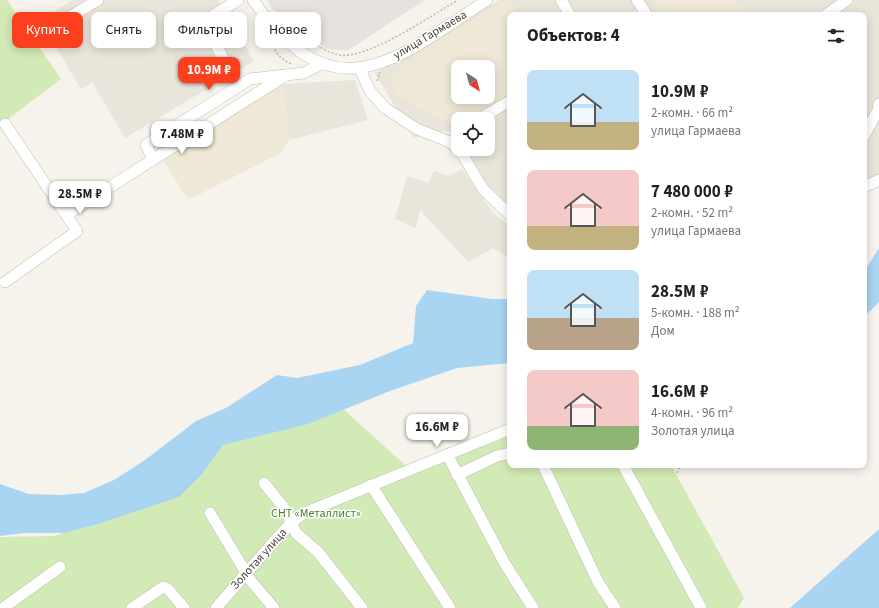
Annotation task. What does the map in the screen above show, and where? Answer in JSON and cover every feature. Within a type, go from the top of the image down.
[{"type":"street","points":[[78,12],[98,0]]},
{"type":"street","points":[[223,58],[203,22],[238,0]]},
{"type":"street","name":"улица Гармаева","points":[[253,0],[262,12]]},
{"type":"street","name":"улица Гармаева","points":[[295,48],[321,64],[343,69],[360,69],[382,63],[426,40],[487,0]]},
{"type":"street","points":[[561,0],[568,12]]},
{"type":"street","points":[[637,0],[645,12]]},
{"type":"street","points":[[832,9],[846,0]]},
{"type":"street","points":[[154,160],[146,145],[250,78],[304,73],[321,64]]},
{"type":"street","points":[[360,69],[373,94],[385,108],[405,122],[450,142],[461,152],[483,189],[507,212]]},
{"type":"street","points":[[66,215],[286,75]]},
{"type":"street","points":[[491,112],[507,103]]},
{"type":"street","points":[[867,130],[878,110],[879,104]]},
{"type":"street","points":[[5,124],[77,231],[5,282]]},
{"type":"street","points":[[867,186],[879,180]]},
{"type":"street","name":"Золотая улица","points":[[216,608],[247,571],[292,522],[304,513],[448,456],[507,430]]},
{"type":"street","points":[[457,475],[497,456],[507,454]]},
{"type":"street","points":[[448,456],[505,564],[533,608]]},
{"type":"street","points":[[543,468],[598,582],[615,608]]},
{"type":"street","points":[[625,468],[701,608]]},
{"type":"street","points":[[264,483],[285,509],[296,534],[318,552],[362,608]]},
{"type":"street","points":[[372,485],[450,608]]},
{"type":"street","points":[[210,513],[247,571],[251,581],[274,608]]},
{"type":"street","points":[[3,608],[60,567]]},
{"type":"street","points":[[132,608],[163,587],[168,589],[184,608]]},
{"type":"path","points":[[321,47],[339,55],[361,53],[403,32],[458,0]]},
{"type":"path","points":[[274,48],[277,54],[284,61],[309,70]]},
{"type":"path","points":[[373,94],[382,66]]},
{"type":"path","points":[[677,473],[680,468]]},
{"type":"shaded area","points":[[73,0],[218,0],[225,12],[164,12],[164,48],[246,48],[254,61],[125,138],[92,82],[81,89],[57,48],[83,48],[83,12],[53,12]]},
{"type":"shaded area","points":[[267,0],[425,0],[347,51],[328,49],[321,44],[321,12],[276,12]]},
{"type":"shaded area","points":[[500,0],[879,0],[879,181],[867,187],[867,12],[507,12],[507,206],[485,187],[465,156],[495,156],[495,112],[451,112],[451,133],[449,130],[414,138],[375,73]]},
{"type":"shaded area","points":[[505,0],[511,0],[517,12],[507,12],[507,98],[483,112],[451,112],[451,125],[397,95],[388,79],[426,48]]},
{"type":"shaded area","points":[[653,0],[735,0],[741,12],[661,12]]},
{"type":"shaded area","points":[[355,80],[368,120],[289,140],[282,84]]},
{"type":"shaded area","points":[[282,84],[289,140],[281,153],[188,200],[163,160]]},
{"type":"shaded area","points":[[462,169],[493,213],[507,224],[507,257],[493,248],[468,262],[420,210],[416,228],[395,219],[407,176],[428,183],[434,171],[450,176]]},
{"type":"green space","points":[[0,0],[7,0],[15,12],[12,12],[12,48],[40,48],[61,79],[0,125]]},
{"type":"green space","name":"СНТ «Металлист»","points":[[341,407],[405,465],[507,434],[507,468],[673,468],[744,598],[738,608],[0,608],[0,537],[55,536],[180,488],[211,451],[250,433]]},
{"type":"water","points":[[879,248],[879,302],[867,314],[867,267]]},
{"type":"water","points":[[427,290],[492,299],[507,299],[507,363],[457,368],[390,391],[308,424],[223,445],[203,473],[179,497],[98,524],[64,533],[24,533],[0,536],[0,484],[29,494],[60,495],[84,493],[114,480],[145,460],[196,421],[226,408],[277,375],[297,378],[360,365],[413,343],[416,306]]},
{"type":"water","points":[[879,529],[879,608],[790,608]]}]
